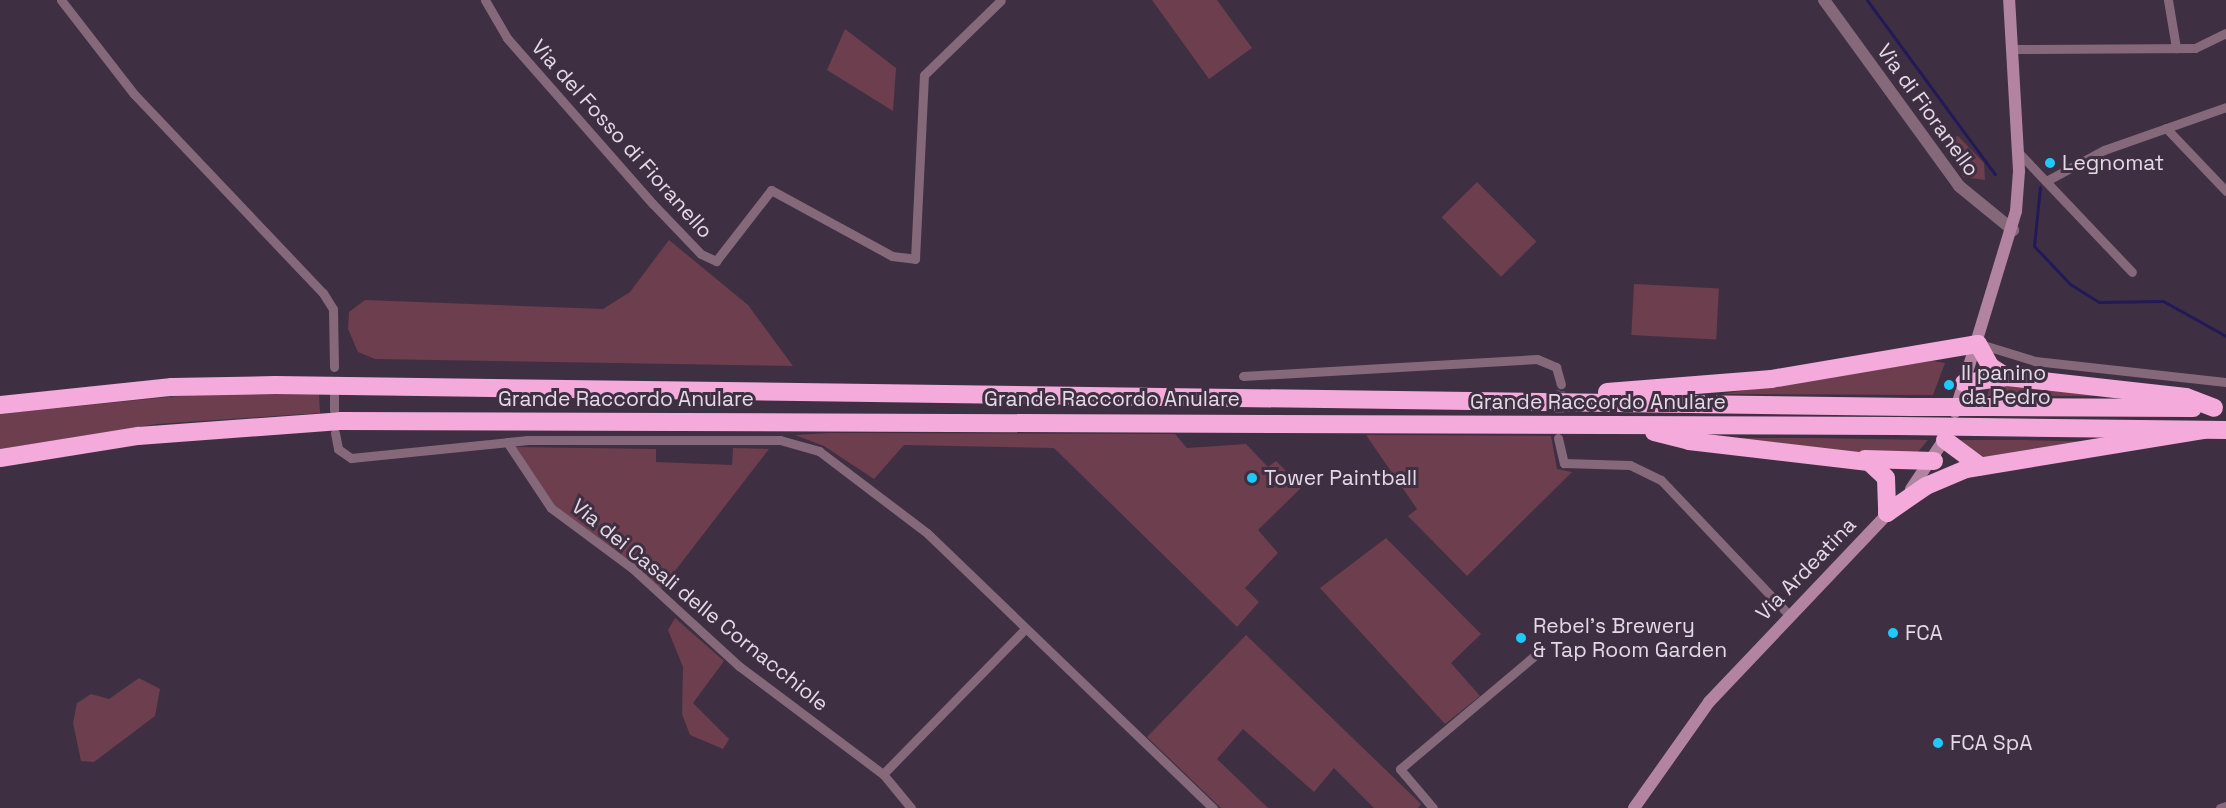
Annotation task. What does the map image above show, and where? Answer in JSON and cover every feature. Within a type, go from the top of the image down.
[{"type":"highway","points":[[1480,402],[1538,393],[1771,379],[1978,344],[1991,367],[2007,377]]},
{"type":"highway","points":[[1964,383],[2007,377],[2186,397],[2220,408]]},
{"type":"highway","name":"Grande Raccordo Anulare","points":[[0,405],[172,387],[275,385],[1480,402],[2220,408]]},
{"type":"highway","name":"Grande Raccordo Anulare","points":[[0,458],[168,432],[340,421],[1633,424],[2226,430]]},
{"type":"highway","points":[[1633,424],[1689,441],[1854,459],[1934,461]]},
{"type":"highway","points":[[1854,459],[1873,464],[1884,474],[1887,513],[1937,480],[1980,466],[2203,430]]},
{"type":"highway","points":[[1945,440],[1980,466]]},
{"type":"main road","name":"Via Ardeatina","points":[[1634,808],[1692,721],[1934,461],[1945,440],[1978,344],[2013,230],[2019,189],[2019,153],[2009,0]]},
{"type":"street","points":[[61,0],[120,78],[323,293],[333,309],[334,367]]},
{"type":"street","name":"Via del Fosso di Fioranello","points":[[485,0],[507,38],[653,204],[701,254],[716,261],[771,190],[892,256],[915,259],[924,75],[1001,0]]},
{"type":"street","name":"Via di Fioranello","points":[[1824,0],[1959,186],[2013,230]]},
{"type":"street","points":[[2168,0],[2175,48]]},
{"type":"street","points":[[2012,49],[2205,46],[2226,33]]},
{"type":"street","points":[[2048,180],[2100,152],[2226,107]]},
{"type":"street","points":[[2166,128],[2226,191]]},
{"type":"street","points":[[2019,153],[2048,180],[2132,272]]},
{"type":"street","points":[[1978,344],[2035,361],[2226,382]]},
{"type":"street","points":[[1243,376],[1537,359],[1557,367],[1561,384]]},
{"type":"street","points":[[334,390],[334,410]]},
{"type":"street","points":[[335,433],[338,449],[351,458],[507,442],[749,439],[805,445],[833,458],[887,499],[1213,808]]},
{"type":"street","points":[[1558,438],[1564,463],[1630,465],[1661,480],[1789,615]]},
{"type":"street","name":"Via dei Casali delle Cornacchiole","points":[[507,442],[551,508],[632,568],[739,666],[883,774],[911,808]]},
{"type":"street","points":[[883,774],[1025,629]]},
{"type":"street","points":[[1433,808],[1400,769],[1534,656]]},
{"type":"street","points":[[2220,808],[2226,806]]},
{"type":"shaded area","points":[[1152,0],[1217,0],[1252,48],[1209,79]]},
{"type":"shaded area","points":[[845,29],[896,68],[893,111],[827,70]]},
{"type":"shaded area","points":[[1958,136],[1984,163],[1985,180],[1963,177],[1951,139]]},
{"type":"shaded area","points":[[1477,182],[1536,241],[1501,277],[1442,217]]},
{"type":"shaded area","points":[[669,240],[748,305],[793,366],[375,359],[358,352],[348,329],[349,312],[365,300],[603,309],[630,292]]},
{"type":"shaded area","points":[[1634,284],[1719,288],[1716,339],[1631,335]]},
{"type":"shaded area","points":[[1932,361],[1945,363],[1933,395],[1721,394]]},
{"type":"shaded area","points":[[1991,384],[2124,396],[1987,396]]},
{"type":"shaded area","points":[[198,394],[319,394],[320,413],[157,424],[0,449],[0,414]]},
{"type":"shaded area","points":[[829,433],[1175,434],[1187,448],[1246,444],[1268,467],[1276,461],[1302,487],[1258,530],[1278,553],[1245,588],[1259,602],[1237,627],[1054,448],[904,445],[874,479],[824,446],[795,435]]},
{"type":"shaded area","points":[[1366,435],[1551,436],[1557,469],[1572,472],[1467,576],[1408,516],[1417,509]]},
{"type":"shaded area","points":[[1713,438],[1811,438],[1928,440],[1913,458]]},
{"type":"shaded area","points":[[1961,440],[2106,442],[1973,460],[1961,451]]},
{"type":"shaded area","points":[[515,447],[656,449],[656,462],[732,465],[733,448],[769,449],[661,589],[551,503]]},
{"type":"shaded area","points":[[1386,538],[1481,634],[1451,663],[1480,696],[1445,724],[1320,588]]},
{"type":"shaded area","points":[[675,618],[724,661],[693,703],[729,739],[723,749],[690,735],[682,714],[683,667],[668,630]]},
{"type":"shaded area","points":[[1246,635],[1421,804],[1418,808],[1374,808],[1334,768],[1314,792],[1243,729],[1217,759],[1268,808],[1221,808],[1147,737]]},
{"type":"shaded area","points":[[139,678],[160,689],[155,716],[94,762],[81,761],[73,723],[77,703],[91,694],[109,699]]},
{"type":"waterway","points":[[1867,0],[1995,174]]},
{"type":"waterway","points":[[2040,187],[2034,246],[2070,284],[2099,302],[2163,301],[2226,336]]},
{"type":"tunnel","points":[[1559,426],[1561,384]]},
{"type":"place","name":"Legnomat","points":[[2050,163]]},
{"type":"place","name":"Il panino da Pedro","points":[[1949,385]]},
{"type":"place","name":"Tower Paintball","points":[[1252,478]]},
{"type":"place","name":"FCA","points":[[1893,633]]},
{"type":"place","name":"Rebel's Brewery & Tap Room Garden","points":[[1521,638]]},
{"type":"place","name":"FCA SpA","points":[[1938,743]]}]
